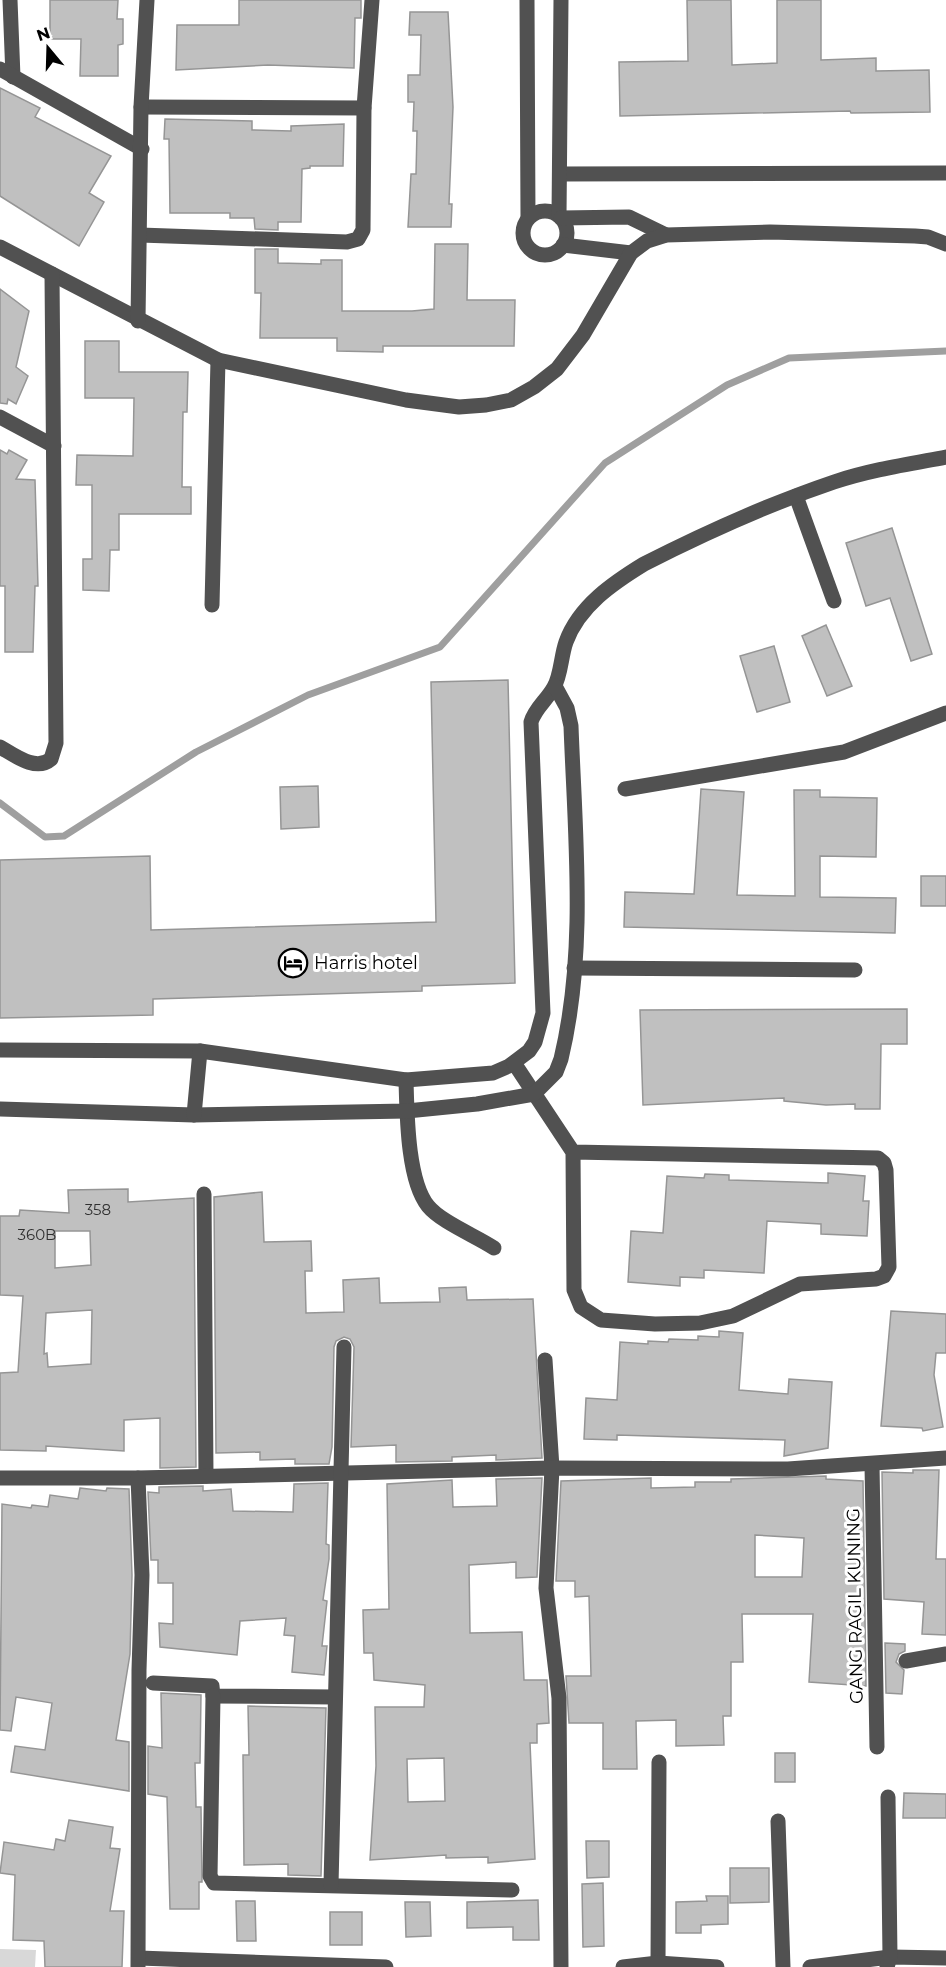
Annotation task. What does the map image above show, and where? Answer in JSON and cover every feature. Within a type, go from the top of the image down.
[{"type":"street","points":[[10,0],[7,73],[142,149]]},
{"type":"street","points":[[138,321],[141,107],[147,0]]},
{"type":"street","points":[[140,236],[347,242],[357,239],[363,230],[364,108],[372,0]]},
{"type":"street","points":[[527,0],[528,218]]},
{"type":"street","points":[[561,0],[560,217],[567,231],[563,245],[558,250],[544,255],[531,250],[523,239],[524,224],[528,218],[541,211],[548,211],[560,217],[629,217],[666,235]]},
{"type":"street","points":[[141,107],[364,108]]},
{"type":"street","points":[[560,174],[946,173]]},
{"type":"street","points":[[0,247],[138,321],[218,360],[406,400],[459,407],[511,400],[534,387],[557,369],[584,334],[631,253],[647,241],[666,235],[770,232],[915,236],[928,237],[946,244]]},
{"type":"street","points":[[563,245],[631,253]]},
{"type":"street","points":[[0,747],[25,761],[42,764],[51,759],[56,743],[52,274]]},
{"type":"street","points":[[212,605],[218,360]]},
{"type":"street","points":[[0,417],[54,446]]},
{"type":"street","points":[[0,1050],[200,1051],[406,1080],[493,1073],[514,1063],[529,1052],[535,1042],[543,1013],[531,722],[534,713],[555,686],[570,632],[596,598],[621,579],[667,552],[836,481],[946,457]]},
{"type":"street","points":[[796,496],[834,601]]},
{"type":"street","points":[[0,1109],[194,1115],[407,1111],[477,1104],[534,1094],[556,1072],[561,1059],[574,968],[576,878],[571,726],[567,708],[555,686]]},
{"type":"street","points":[[626,789],[844,752],[946,713]]},
{"type":"street","points":[[574,968],[855,970]]},
{"type":"street","points":[[194,1115],[200,1051]]},
{"type":"street","points":[[514,1063],[573,1152],[574,1290],[581,1307],[601,1320],[655,1324],[716,1321],[734,1316],[800,1284],[876,1279],[884,1276],[889,1267],[886,1170],[884,1163],[878,1158],[573,1152]]},
{"type":"street","points":[[406,1080],[407,1111],[418,1184],[429,1207],[494,1248]]},
{"type":"street","points":[[204,1194],[206,1476]]},
{"type":"street","points":[[331,1885],[344,1347]]},
{"type":"street","points":[[545,1360],[552,1468],[546,1588],[559,1698],[561,1967]]},
{"type":"street","points":[[0,1478],[138,1478],[552,1468],[788,1469],[872,1465],[946,1458]]},
{"type":"street","name":"GANG RAGIL KUNING","points":[[872,1465],[877,1747]]},
{"type":"street","points":[[138,1478],[142,1575],[139,1670],[139,1963],[386,1967]]},
{"type":"street","points":[[906,1661],[946,1654]]},
{"type":"street","points":[[153,1683],[212,1686],[211,1879],[214,1883],[222,1885],[331,1885],[512,1890]]},
{"type":"street","points":[[213,1696],[334,1697]]},
{"type":"street","points":[[658,1964],[659,1762]]},
{"type":"street","points":[[888,1797],[889,1962]]},
{"type":"street","points":[[778,1821],[783,1967]]},
{"type":"street","points":[[810,1967],[889,1962],[945,1955]]},
{"type":"street","points":[[623,1967],[658,1964],[717,1967]]},
{"type":"shaded area","points":[[0,1949],[36,1950],[35,1967],[0,1967]]},
{"type":"building","points":[[50,0],[118,0],[117,19],[123,19],[123,44],[118,45],[118,76],[80,76],[81,39],[50,39]]},
{"type":"building","points":[[239,0],[361,0],[361,18],[355,18],[354,68],[268,65],[176,70],[177,25],[239,25]]},
{"type":"building","points":[[687,0],[731,0],[732,65],[777,63],[777,0],[821,0],[821,60],[876,58],[876,71],[929,70],[930,112],[851,113],[850,111],[620,116],[619,62],[688,61]]},
{"type":"building","points":[[410,12],[448,12],[453,107],[449,204],[452,204],[451,227],[408,227],[411,174],[416,174],[417,131],[413,131],[414,102],[408,102],[408,75],[420,75],[421,35],[409,35]]},
{"type":"building","points":[[0,88],[40,108],[35,117],[111,156],[89,193],[104,202],[79,246],[0,196]]},
{"type":"building","points":[[165,119],[252,121],[252,130],[291,131],[291,126],[344,124],[343,166],[310,166],[310,168],[302,169],[301,222],[278,222],[278,230],[255,229],[254,218],[230,218],[230,213],[170,213],[169,139],[164,139]]},
{"type":"building","points":[[435,244],[468,244],[467,300],[515,300],[514,346],[383,346],[383,352],[337,351],[337,338],[260,338],[261,293],[255,293],[255,249],[278,249],[278,263],[321,264],[321,260],[342,260],[342,311],[412,311],[434,309]]},
{"type":"building","points":[[0,289],[29,311],[16,367],[28,376],[16,404],[8,399],[7,404],[0,403]]},
{"type":"building","points":[[85,341],[119,341],[119,372],[188,372],[187,412],[183,412],[182,487],[191,487],[191,514],[119,514],[119,550],[110,550],[109,591],[83,590],[83,559],[92,559],[92,485],[76,485],[77,455],[133,456],[134,398],[85,398]]},
{"type":"building","points":[[0,450],[7,454],[9,450],[27,460],[16,479],[35,480],[38,586],[35,586],[33,652],[5,652],[5,586],[0,586]]},
{"type":"building","points":[[892,528],[932,654],[911,661],[890,598],[866,606],[846,543]]},
{"type":"building","points":[[826,625],[852,686],[827,696],[802,636]]},
{"type":"building","points":[[774,646],[790,702],[757,712],[740,656]]},
{"type":"building","points":[[508,680],[515,983],[422,986],[422,991],[153,999],[153,1015],[0,1018],[0,860],[150,856],[151,930],[436,922],[431,682]]},
{"type":"building","points":[[318,786],[319,827],[281,829],[280,787]]},
{"type":"building","points":[[701,789],[744,792],[737,895],[795,896],[794,790],[820,790],[820,797],[877,798],[876,857],[820,856],[820,897],[896,898],[895,933],[624,927],[625,892],[694,894]]},
{"type":"building","points":[[921,876],[946,876],[946,906],[921,906]]},
{"type":"building","points":[[907,1009],[907,1044],[881,1044],[880,1109],[855,1109],[855,1104],[826,1105],[784,1101],[784,1098],[643,1105],[640,1010]]},
{"type":"building","points":[[828,1173],[865,1176],[863,1201],[869,1201],[867,1236],[821,1234],[821,1224],[767,1221],[764,1273],[704,1270],[704,1278],[680,1277],[680,1286],[628,1282],[631,1231],[663,1233],[667,1176],[704,1178],[705,1174],[729,1175],[729,1180],[828,1183]]},
{"type":"building","points":[[128,1189],[128,1202],[194,1198],[196,1467],[160,1468],[160,1418],[124,1420],[124,1451],[46,1446],[46,1451],[0,1450],[0,1373],[18,1372],[23,1296],[0,1295],[0,1216],[19,1216],[20,1210],[69,1213],[68,1190]],"holes":[[[55,1231],[90,1231],[91,1265],[55,1268]],[[92,1310],[91,1364],[48,1367],[47,1353],[44,1354],[46,1313]]]},
{"type":"building","points":[[262,1192],[264,1242],[311,1241],[312,1271],[305,1271],[306,1313],[344,1312],[343,1280],[379,1278],[380,1303],[440,1302],[439,1288],[466,1287],[467,1300],[533,1299],[542,1458],[496,1460],[496,1455],[452,1457],[452,1461],[396,1462],[396,1445],[351,1447],[354,1347],[350,1339],[344,1337],[336,1341],[334,1347],[332,1447],[329,1464],[295,1464],[295,1459],[260,1460],[260,1452],[216,1453],[214,1197]]},
{"type":"building","points":[[891,1311],[946,1314],[946,1353],[936,1353],[934,1375],[943,1427],[923,1431],[922,1428],[881,1426]]},
{"type":"building","points":[[719,1331],[743,1333],[739,1390],[788,1394],[789,1379],[832,1382],[828,1448],[784,1456],[785,1440],[617,1435],[617,1440],[584,1439],[586,1398],[617,1400],[620,1342],[648,1344],[648,1341],[668,1342],[669,1339],[698,1340],[698,1336],[719,1337]]},
{"type":"building","points":[[913,1470],[939,1470],[936,1559],[946,1559],[946,1635],[922,1634],[924,1602],[884,1599],[882,1472],[913,1473]]},
{"type":"building","points":[[826,1476],[826,1479],[863,1481],[866,1686],[809,1682],[813,1614],[742,1614],[743,1662],[731,1662],[731,1716],[723,1716],[724,1745],[676,1746],[676,1720],[636,1721],[637,1769],[603,1769],[603,1723],[569,1723],[566,1676],[591,1676],[589,1596],[575,1597],[575,1581],[556,1581],[561,1481],[651,1478],[651,1488],[695,1487],[695,1482],[731,1482],[731,1479]],"holes":[[[755,1535],[804,1538],[802,1577],[755,1577]]]},
{"type":"building","points":[[542,1478],[537,1577],[516,1578],[516,1562],[469,1565],[470,1633],[522,1632],[524,1680],[547,1680],[549,1723],[537,1724],[537,1743],[530,1743],[535,1859],[488,1863],[488,1857],[446,1858],[446,1855],[370,1860],[376,1766],[375,1707],[424,1707],[425,1685],[374,1680],[373,1653],[364,1653],[363,1610],[389,1609],[387,1484],[452,1480],[453,1507],[497,1506],[496,1479]],"holes":[[[444,1758],[445,1801],[408,1802],[407,1759]]]},
{"type":"building","points":[[328,1483],[326,1544],[329,1545],[329,1559],[323,1600],[327,1601],[322,1646],[327,1646],[324,1675],[292,1672],[295,1636],[284,1635],[286,1618],[240,1621],[237,1655],[160,1647],[159,1623],[173,1624],[173,1583],[158,1583],[158,1560],[151,1560],[148,1492],[159,1493],[159,1487],[203,1486],[203,1491],[231,1489],[233,1511],[293,1512],[294,1484]]},
{"type":"building","points":[[80,1488],[106,1491],[107,1488],[129,1489],[132,1575],[130,1654],[116,1740],[129,1742],[129,1791],[11,1772],[15,1746],[45,1750],[52,1703],[16,1697],[11,1731],[0,1730],[2,1504],[31,1508],[32,1505],[48,1507],[50,1495],[78,1499]]},
{"type":"building","points":[[885,1643],[905,1644],[905,1651],[899,1654],[896,1662],[904,1670],[902,1694],[886,1693]]},
{"type":"building","points":[[161,1693],[201,1695],[200,1763],[195,1763],[196,1807],[201,1807],[202,1882],[199,1882],[199,1909],[170,1909],[167,1797],[148,1794],[148,1746],[162,1748]]},
{"type":"building","points":[[248,1706],[326,1708],[321,1876],[288,1875],[288,1864],[244,1865],[243,1755],[249,1755]]},
{"type":"building","points":[[775,1753],[795,1753],[795,1782],[775,1782]]},
{"type":"building","points":[[904,1793],[946,1794],[946,1818],[903,1818]]},
{"type":"building","points":[[69,1820],[113,1827],[110,1848],[120,1849],[110,1911],[124,1911],[122,1967],[45,1967],[44,1941],[13,1940],[15,1875],[0,1873],[4,1842],[54,1850],[56,1839],[65,1841]]},
{"type":"building","points":[[586,1841],[609,1841],[609,1877],[587,1878]]},
{"type":"building","points":[[730,1868],[769,1868],[769,1902],[730,1903]]},
{"type":"building","points":[[603,1883],[604,1946],[583,1947],[582,1884]]},
{"type":"building","points":[[706,1896],[728,1896],[728,1924],[701,1925],[701,1933],[676,1933],[676,1902],[707,1901]]},
{"type":"building","points":[[538,1900],[539,1940],[513,1940],[513,1927],[467,1928],[467,1902]]},
{"type":"building","points":[[236,1901],[255,1901],[256,1941],[237,1941]]},
{"type":"building","points":[[405,1902],[430,1902],[431,1936],[406,1937]]},
{"type":"building","points":[[330,1912],[362,1912],[362,1945],[330,1945]]},
{"type":"waterway","points":[[0,803],[45,837],[64,836],[196,752],[308,695],[440,647],[605,463],[727,385],[789,358],[946,351]]},
{"type":"place","name":"Harris hotel","points":[[293,963]]}]
